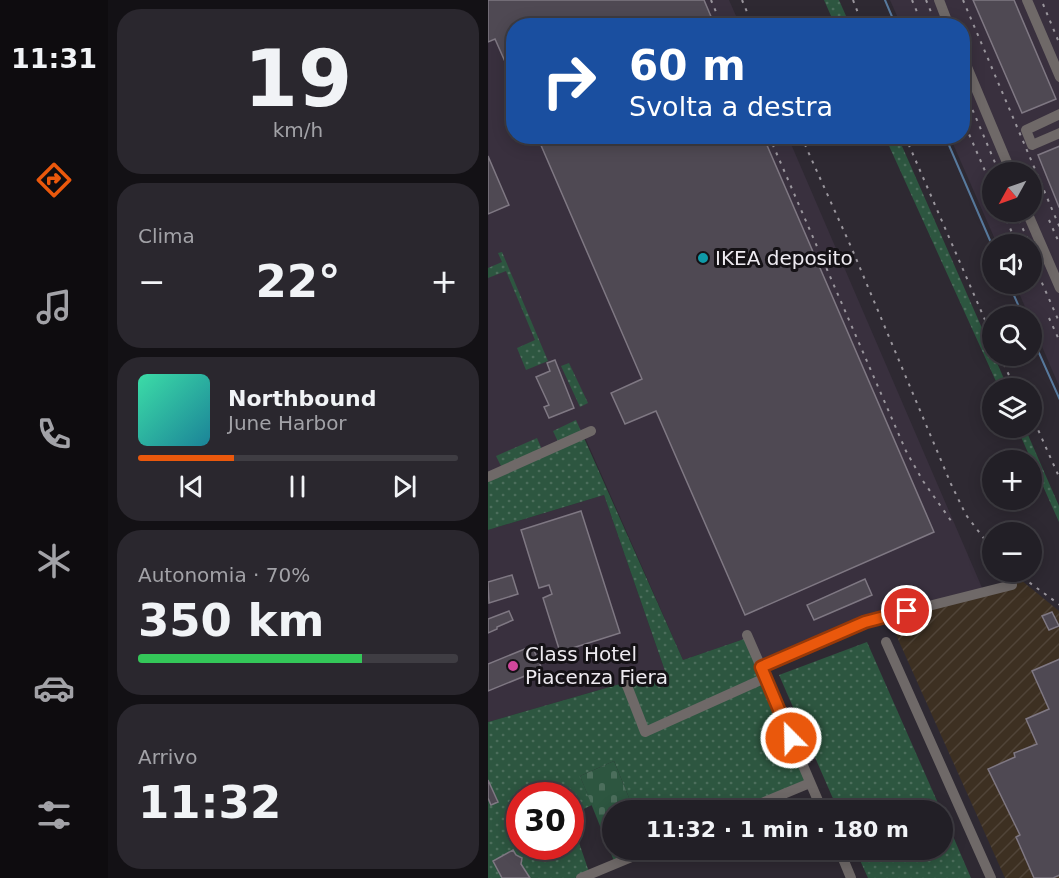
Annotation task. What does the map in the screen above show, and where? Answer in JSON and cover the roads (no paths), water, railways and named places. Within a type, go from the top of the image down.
[{"type":"street","points":[[939,0],[946,18]]},
{"type":"street","points":[[1027,0],[1060,77]]},
{"type":"street","points":[[970,74],[1007,162]]},
{"type":"street","points":[[1060,114],[1026,130],[1032,145],[1060,133]]},
{"type":"street","points":[[1031,222],[1060,288]]},
{"type":"street","points":[[488,477],[591,431]]},
{"type":"street","points":[[626,682],[645,732],[865,622],[1012,585]]},
{"type":"street","points":[[747,635],[818,800]]},
{"type":"street","points":[[886,642],[991,878]]},
{"type":"street","points":[[769,800],[810,783]]},
{"type":"street","points":[[581,878],[624,860]]},
{"type":"street","points":[[844,860],[851,878]]},
{"type":"waterway","points":[[885,0],[893,18]]},
{"type":"waterway","points":[[948,144],[987,234]]},
{"type":"waterway","points":[[1013,294],[1019,306]]},
{"type":"waterway","points":[[1042,360],[1060,400]]},
{"type":"railway","points":[[711,0],[719,18]]},
{"type":"railway","points":[[742,0],[750,18]]},
{"type":"railway","points":[[853,0],[860,18]]},
{"type":"railway","points":[[912,0],[920,18]]},
{"type":"railway","points":[[926,0],[934,18]]},
{"type":"railway","points":[[963,0],[1060,228]]},
{"type":"railway","points":[[1043,4],[1060,45]]},
{"type":"railway","points":[[970,104],[995,162]]},
{"type":"railway","points":[[970,136],[982,164]]},
{"type":"railway","points":[[772,144],[906,451],[923,481],[954,525]]},
{"type":"railway","points":[[805,144],[852,249],[951,484],[966,515],[982,536]]},
{"type":"railway","points":[[908,144],[982,313]]},
{"type":"railway","points":[[1049,220],[1060,245]]},
{"type":"railway","points":[[1007,222],[1013,234]]},
{"type":"railway","points":[[1020,222],[1025,234]]},
{"type":"railway","points":[[1042,283],[1060,324]]},
{"type":"railway","points":[[1049,318],[1060,342]]},
{"type":"railway","points":[[1005,366],[1010,378]]},
{"type":"railway","points":[[1042,438],[1060,479]]},
{"type":"railway","points":[[1029,582],[1060,605]]},
{"type":"place","name":"IKEA deposito","points":[[703,258]]},
{"type":"place","name":"Class Hotel Piacenza Fiera","points":[[513,666]]}]
